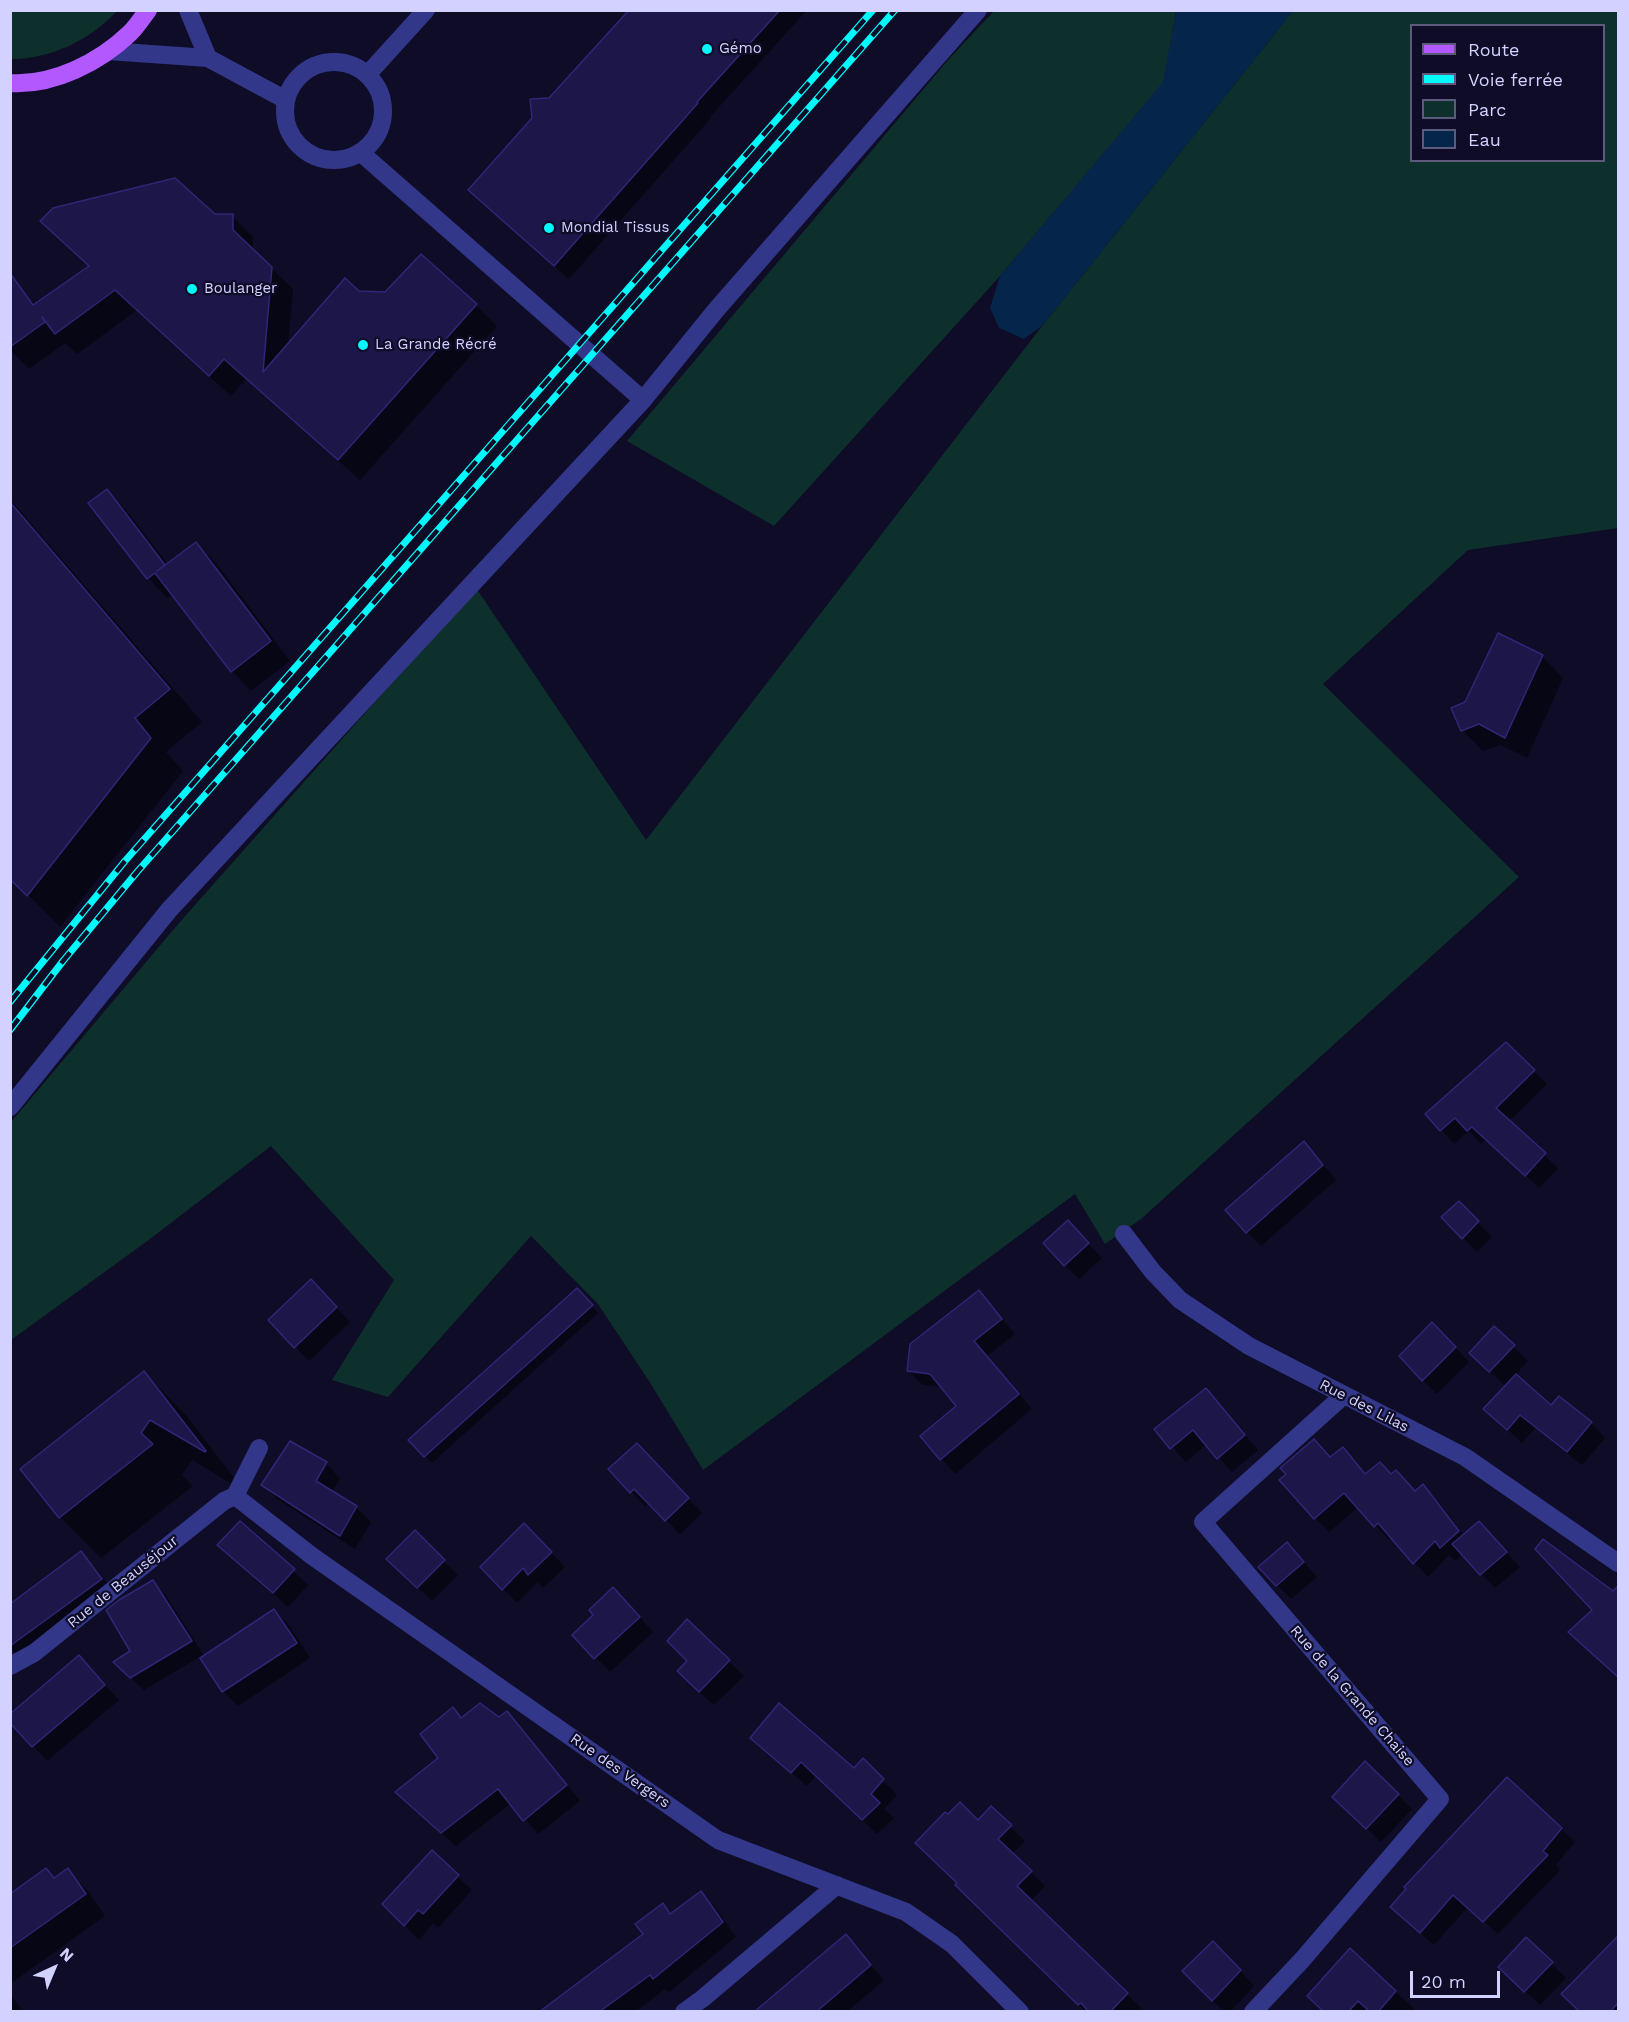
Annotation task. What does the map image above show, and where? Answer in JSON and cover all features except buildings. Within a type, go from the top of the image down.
[{"type":"main road","points":[[10,83],[44,80],[82,68],[108,51],[130,32],[148,10]]},
{"type":"street","points":[[188,10],[208,58]]},
{"type":"street","points":[[367,75],[426,10]]},
{"type":"street","points":[[10,1107],[169,910],[643,400],[716,310],[978,10]]},
{"type":"street","points":[[108,51],[208,58],[286,100]]},
{"type":"street","points":[[332,62],[344,63],[367,75],[375,85],[383,109],[377,133],[370,144],[349,158],[336,160],[323,158],[306,151],[293,137],[287,125],[285,113],[286,100],[298,78],[308,69],[332,62]]},
{"type":"street","points":[[360,152],[643,400]]},
{"type":"street","name":"Rue des Lilas","points":[[1124,1234],[1153,1272],[1180,1300],[1249,1346],[1465,1457],[1618,1563]]},
{"type":"street","name":"Rue de la Grande Chaise","points":[[1253,2012],[1302,1959],[1440,1799],[1203,1522],[1344,1395]]},
{"type":"street","points":[[235,1496],[259,1448]]},
{"type":"street","name":"Rue de Beauséjour","points":[[10,1666],[34,1653],[224,1502],[235,1496]]},
{"type":"street","name":"Rue des Vergers","points":[[235,1496],[312,1556],[718,1840],[906,1912],[952,1944],[1020,2012]]},
{"type":"street","points":[[684,2012],[837,1885]]},
{"type":"green space","points":[[10,11],[117,11],[95,31],[69,46],[41,56],[11,59]]},
{"type":"green space","points":[[994,11],[1176,11],[1164,82],[1000,276],[774,526],[627,441],[948,60]]},
{"type":"green space","points":[[1293,11],[1618,11],[1618,528],[1468,550],[1323,684],[1519,877],[1141,1219],[1105,1244],[1075,1194],[703,1470],[651,1384],[598,1304],[531,1236],[388,1397],[332,1380],[394,1280],[271,1146],[150,1239],[11,1340],[11,1122],[179,923],[476,588],[646,840],[1042,326]]},
{"type":"water","points":[[1176,11],[1293,11],[1042,326],[1024,339],[999,328],[990,308],[1000,276],[1163,82]]},
{"type":"railway","points":[[10,1002],[125,861],[873,10]]},
{"type":"railway","points":[[10,1030],[63,961],[137,872],[895,10]]},
{"type":"place","name":"Gémo","points":[[707,49]]},
{"type":"place","name":"Mondial Tissus","points":[[549,228]]},
{"type":"place","name":"Boulanger","points":[[192,289]]},
{"type":"place","name":"La Grande Récré","points":[[363,345]]}]
